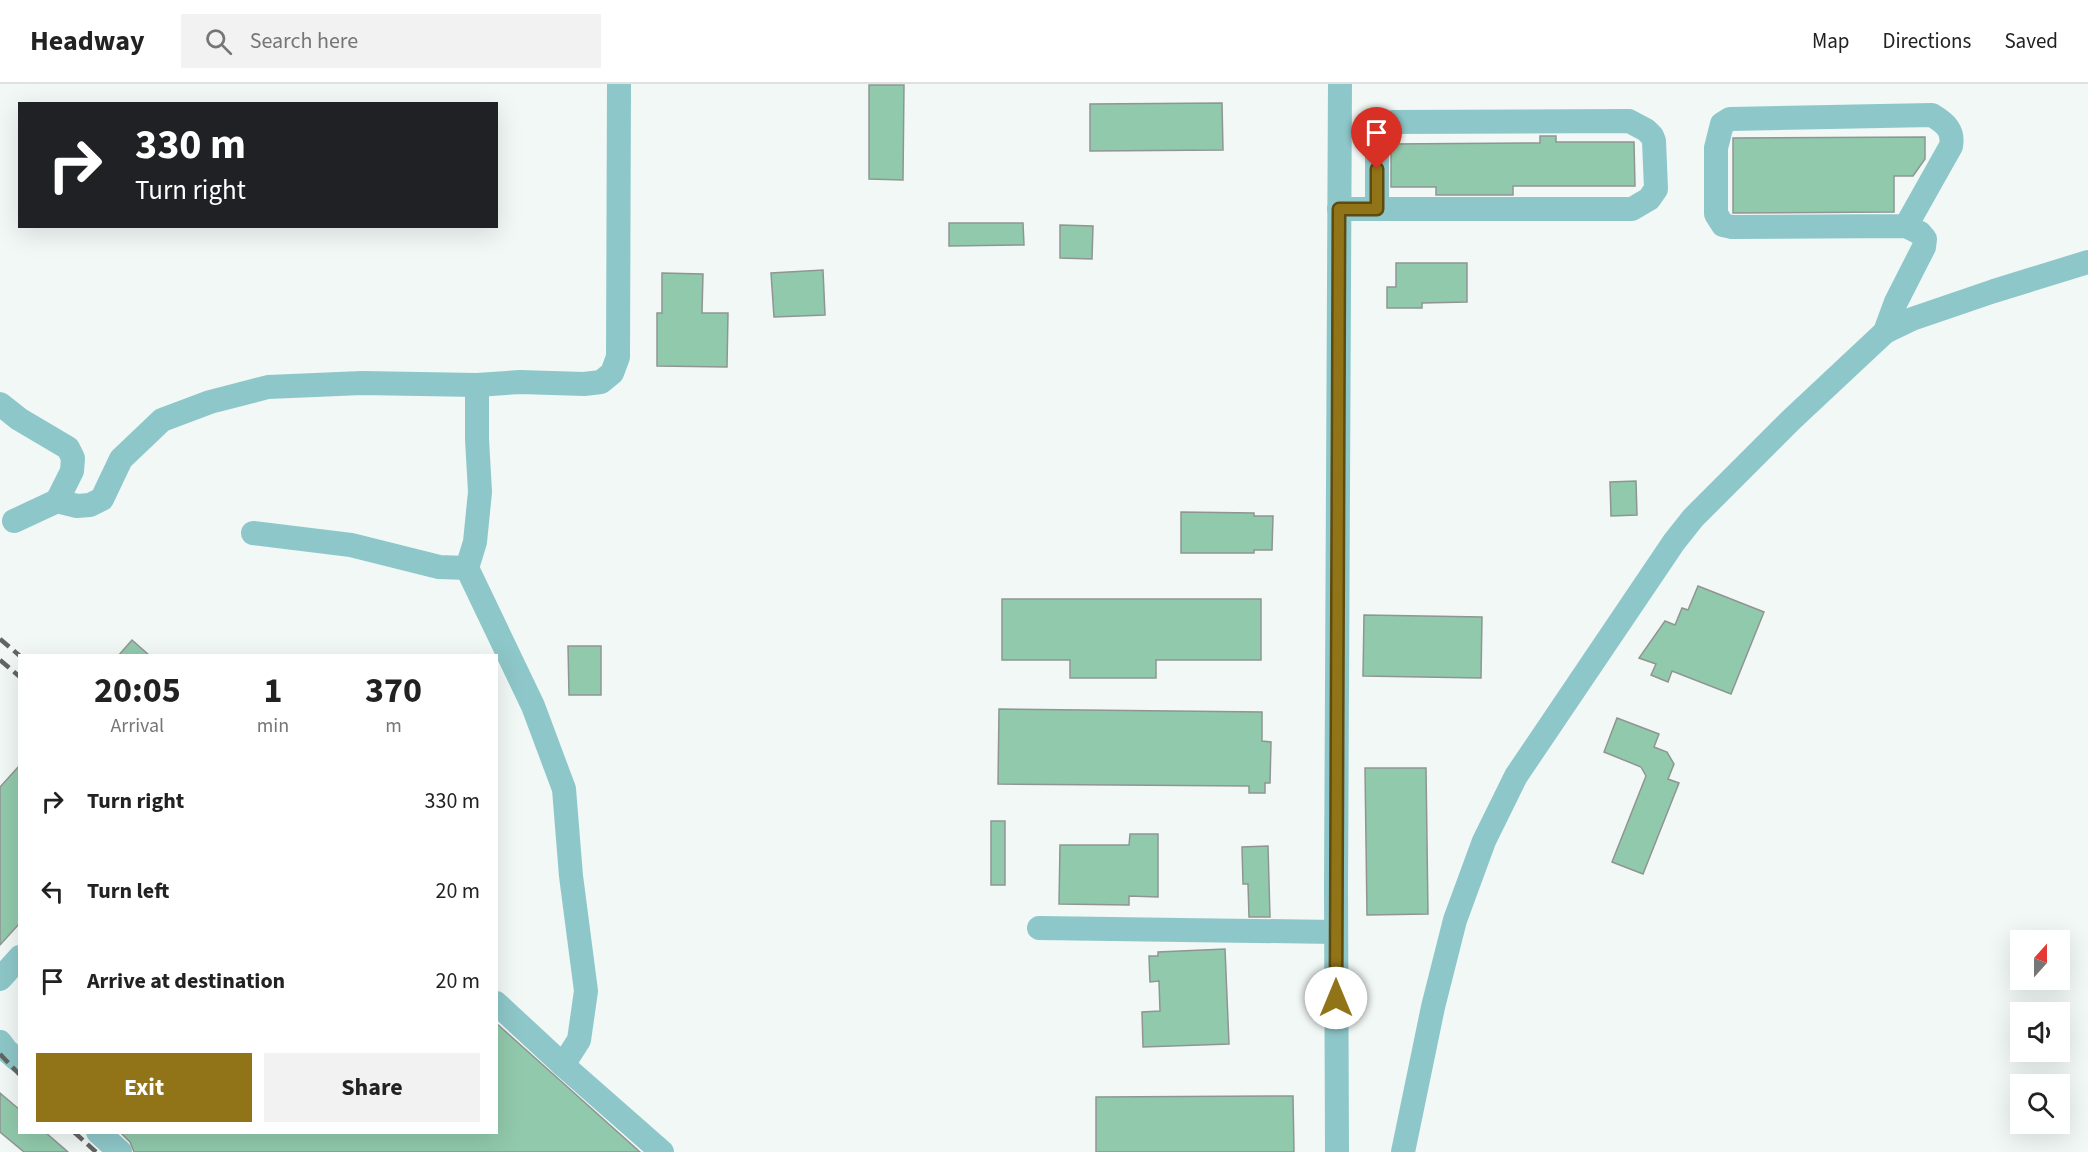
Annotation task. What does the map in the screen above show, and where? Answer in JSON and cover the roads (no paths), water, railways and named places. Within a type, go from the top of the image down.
[{"type":"street","points":[[14,520],[57,501],[84,506],[102,499],[122,459],[162,420],[210,402],[268,387],[362,383],[477,385],[520,382],[584,384],[601,382],[612,373],[618,357],[619,84]]},
{"type":"street","points":[[1337,1152],[1340,84]]},
{"type":"street","points":[[1886,332],[1896,302],[1924,247],[1925,239],[1920,233],[1906,226],[1732,227],[1723,225],[1716,214],[1716,148],[1722,124],[1730,119],[1932,115],[1949,128],[1953,137],[1951,146],[1906,226]]},
{"type":"street","points":[[1339,209],[1377,209],[1632,209],[1649,199],[1656,189],[1654,141],[1646,130],[1629,121],[1393,122],[1385,126],[1377,140],[1377,209]]},
{"type":"street","points":[[1403,1152],[1433,1008],[1455,920],[1484,841],[1516,776],[1674,542],[1693,518],[1791,420],[1886,332],[1922,315],[2088,262]]},
{"type":"street","points":[[477,385],[480,492],[475,542],[467,568],[533,706],[564,789],[571,876],[586,991],[579,1041],[563,1065]]},
{"type":"street","points":[[0,404],[68,448],[73,458],[72,471],[57,501]]},
{"type":"street","points":[[254,532],[351,545],[439,567],[467,568]]},
{"type":"street","points":[[1039,928],[1336,932]]},
{"type":"street","points":[[0,979],[18,959]]},
{"type":"street","points":[[498,1005],[662,1152]]},
{"type":"street","points":[[100,1134],[120,1152]]},
{"type":"railway","points":[[0,639],[18,654]]},
{"type":"railway","points":[[0,660],[18,675]]},
{"type":"railway","points":[[0,1054],[18,1073]]},
{"type":"railway","points":[[76,1134],[96,1152]]}]
